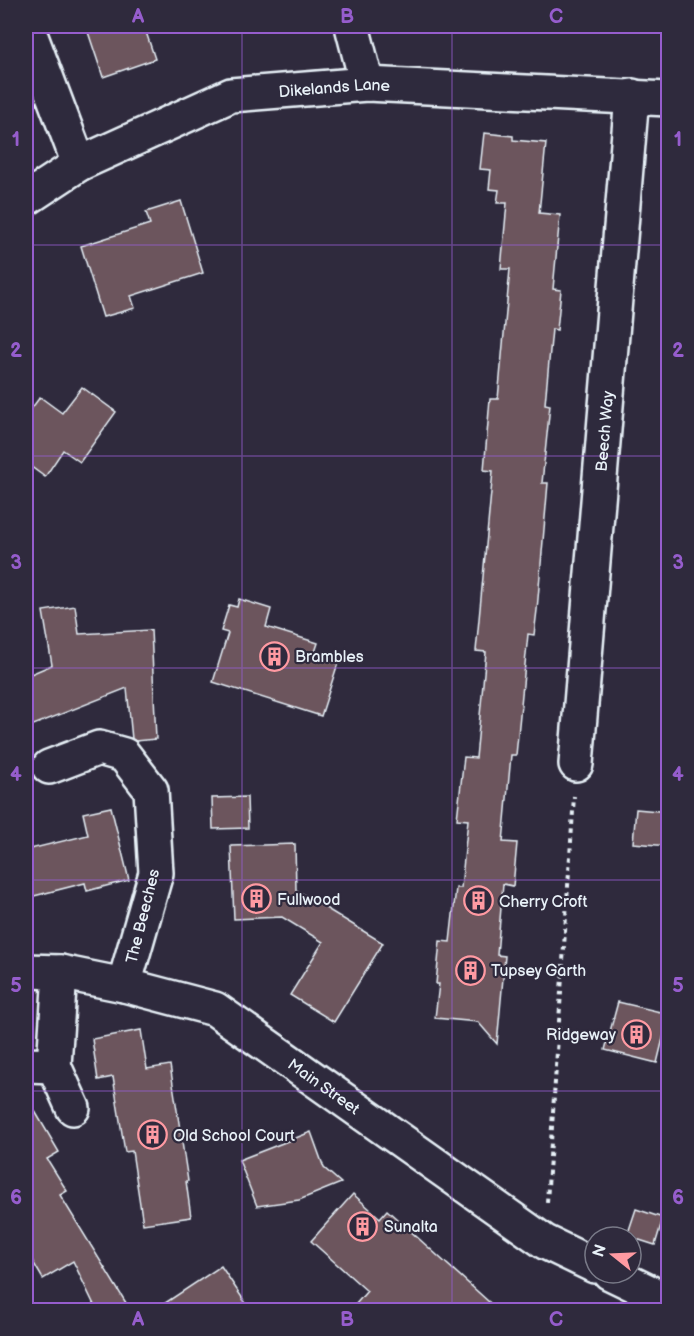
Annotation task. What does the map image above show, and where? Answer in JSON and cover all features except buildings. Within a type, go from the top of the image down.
[{"type":"street","points":[[27,26],[79,164]]},
{"type":"street","points":[[352,26],[367,84]]},
{"type":"street","name":"Dikelands Lane","points":[[26,199],[79,164],[231,95],[367,84],[669,99]]},
{"type":"street","name":"Beech Way","points":[[576,764],[632,96]]},
{"type":"street","name":"The Beeches","points":[[49,767],[99,748],[124,755],[151,790],[156,873],[124,985]]},
{"type":"street","name":"Main Street","points":[[26,971],[60,972],[124,985],[214,1009],[545,1242],[583,1260]]},
{"type":"street","points":[[60,972],[40,1065],[73,1108]]},
{"type":"street","points":[[636,1285],[669,1300]]},
{"type":"path","points":[[545,1242],[576,764]]},
{"type":"place","name":"Brambles","points":[[274,656]]},
{"type":"place","name":"Fullwood","points":[[256,899]]},
{"type":"place","name":"Cherry Croft","points":[[478,901]]},
{"type":"place","name":"Tupsey Garth","points":[[470,970]]},
{"type":"place","name":"Ridgeway","points":[[637,1034]]},
{"type":"place","name":"Old School Court","points":[[152,1135]]},
{"type":"place","name":"Sunalta","points":[[363,1226]]}]
